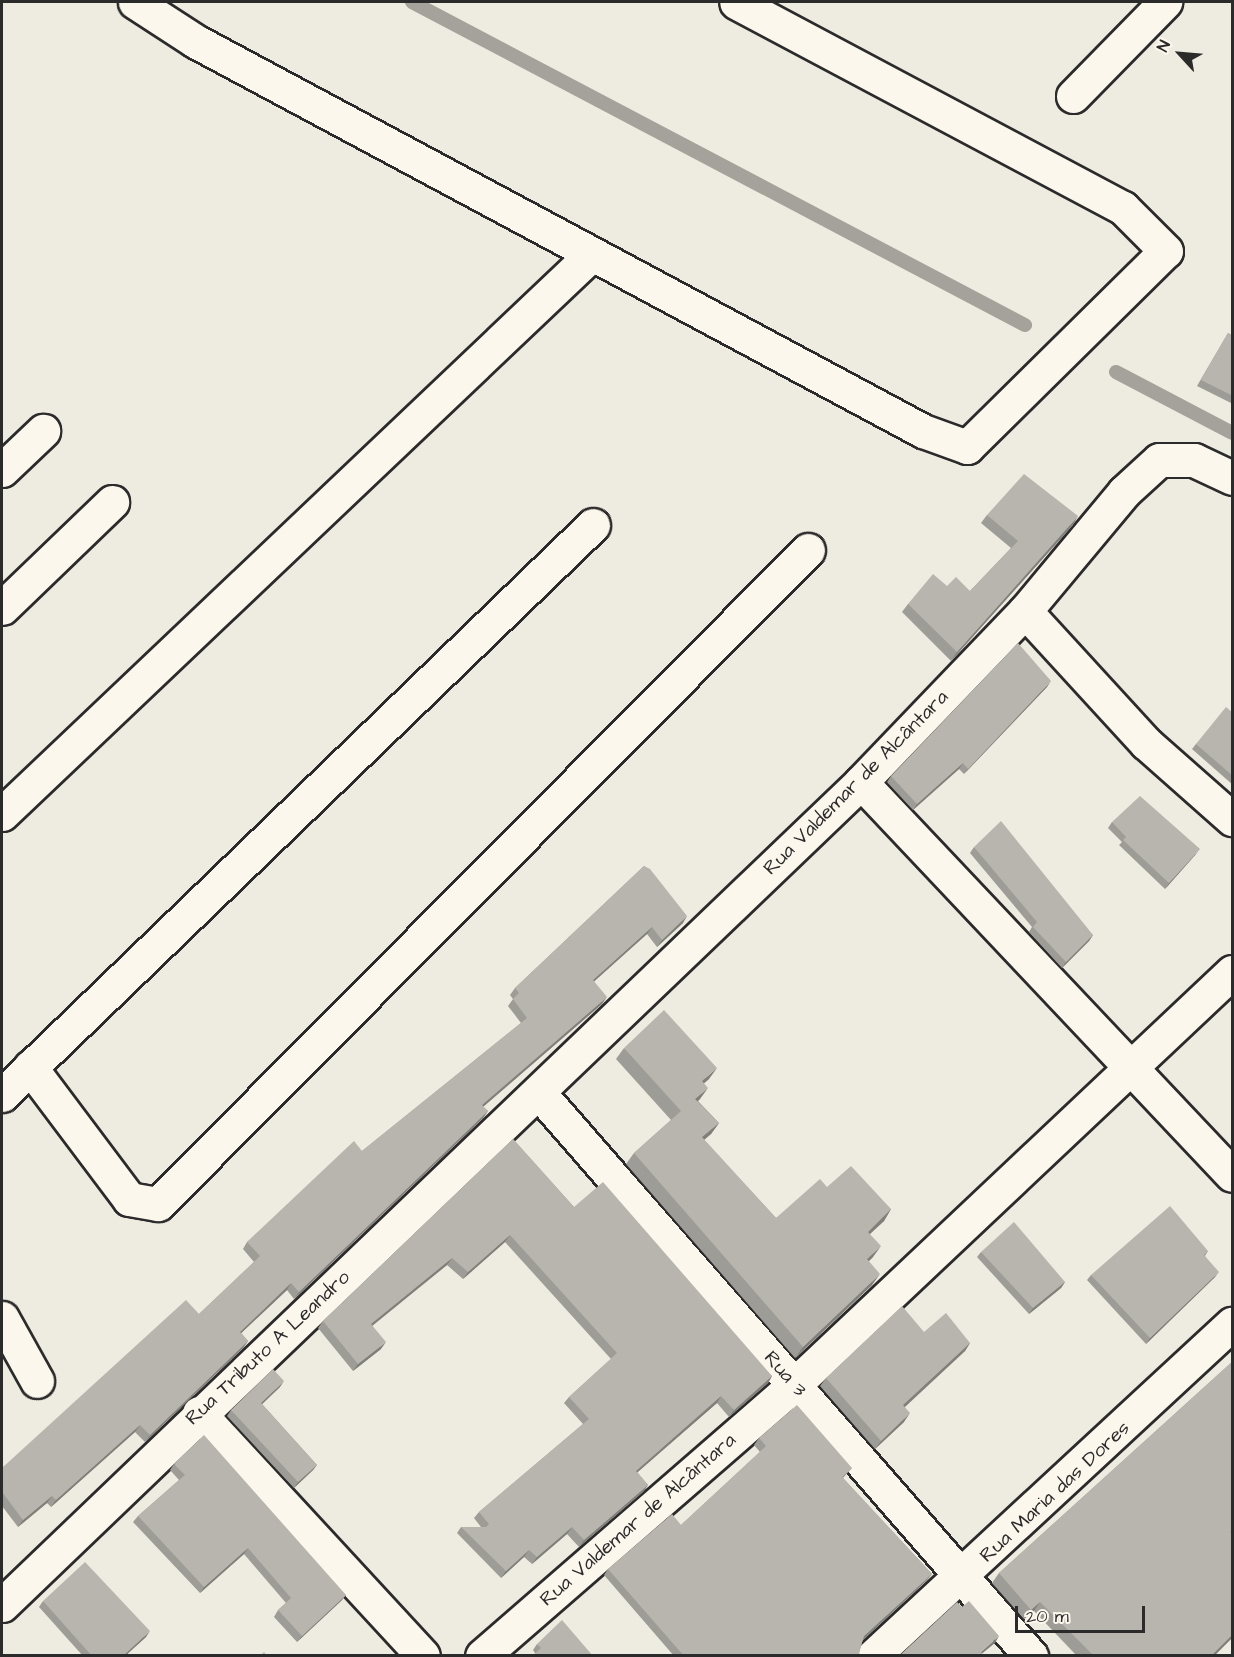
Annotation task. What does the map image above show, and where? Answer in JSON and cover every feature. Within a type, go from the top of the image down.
[{"type":"street","points":[[135,2],[195,41],[592,254],[924,431],[967,447],[1166,251],[1123,208],[736,2]]},
{"type":"street","points":[[1073,96],[1165,2]]},
{"type":"street","points":[[2,814],[592,254]]},
{"type":"street","points":[[2,470],[43,431]]},
{"type":"street","name":"Rua Valdemar de Alcântara","points":[[538,1093],[861,782],[1025,611],[1124,492],[1159,459],[1194,460],[1233,478]]},
{"type":"street","points":[[2,608],[112,502]]},
{"type":"street","points":[[2,1095],[593,525]]},
{"type":"street","points":[[30,1067],[129,1199],[158,1204],[808,550]]},
{"type":"street","points":[[1025,611],[1146,742],[1233,819]]},
{"type":"street","points":[[861,782],[1233,1175]]},
{"type":"street","name":"Rua Valdemar de Alcântara","points":[[482,1656],[794,1385],[1233,972]]},
{"type":"street","name":"Rua 3","points":[[538,1093],[1031,1656]]},
{"type":"street","name":"Rua Tributo A Leandro","points":[[2,1605],[199,1413],[538,1093]]},
{"type":"street","points":[[2,1318],[37,1381]]},
{"type":"street","name":"Rua Maria das Dores","points":[[873,1656],[962,1578],[1233,1324]]},
{"type":"street","points":[[199,1413],[423,1656]]},
{"type":"building","points":[[1228,333],[1233,336],[1233,396],[1201,380]]},
{"type":"building","points":[[1024,474],[1078,516],[957,652],[908,604],[933,574],[947,586],[956,577],[970,591],[1018,541],[987,515]]},
{"type":"building","points":[[1018,643],[1051,681],[968,769],[963,763],[917,804],[891,776]]},
{"type":"building","points":[[1226,707],[1233,713],[1233,776],[1196,744]]},
{"type":"building","points":[[1140,796],[1200,849],[1169,883],[1123,840],[1126,837],[1112,822]]},
{"type":"building","points":[[1001,821],[1093,935],[1066,962],[1033,927],[1037,922],[974,847]]},
{"type":"building","points":[[644,866],[650,869],[687,916],[662,940],[652,927],[593,980],[607,997],[482,1105],[488,1111],[299,1292],[291,1283],[240,1332],[248,1341],[150,1435],[140,1425],[56,1500],[52,1496],[23,1520],[2,1492],[2,1468],[186,1300],[199,1314],[260,1256],[247,1242],[354,1141],[362,1151],[527,1018],[513,999],[519,993],[515,988]]},
{"type":"building","points":[[664,1010],[717,1068],[702,1081],[708,1088],[695,1099],[719,1123],[702,1137],[776,1218],[820,1179],[827,1187],[851,1166],[891,1209],[868,1232],[881,1246],[867,1259],[880,1274],[803,1347],[634,1153],[681,1111],[624,1048]]},
{"type":"building","points":[[513,1139],[574,1207],[603,1182],[772,1376],[734,1410],[721,1396],[636,1471],[648,1485],[584,1540],[572,1527],[537,1557],[529,1550],[506,1571],[461,1527],[486,1527],[489,1524],[479,1512],[589,1419],[569,1397],[617,1353],[510,1235],[468,1272],[452,1258],[371,1324],[386,1342],[358,1364],[323,1321]]},
{"type":"building","points":[[1170,1206],[1208,1251],[1204,1255],[1219,1272],[1150,1338],[1091,1275]]},
{"type":"building","points":[[1014,1222],[1065,1282],[1033,1308],[981,1252]]},
{"type":"building","points":[[902,1306],[924,1332],[946,1313],[970,1343],[903,1405],[910,1413],[881,1441],[826,1378]]},
{"type":"building","points":[[1233,1361],[1233,1530],[1230,1532],[1233,1535],[1233,1634],[1211,1656],[1094,1656],[1040,1602],[1031,1610],[999,1573]]},
{"type":"building","points":[[273,1369],[284,1381],[261,1403],[317,1465],[298,1482],[231,1410]]},
{"type":"building","points":[[797,1405],[852,1468],[842,1477],[932,1574],[864,1636],[860,1656],[684,1656],[608,1569],[672,1514],[681,1525],[766,1446],[759,1438]]},
{"type":"building","points":[[204,1435],[346,1595],[302,1636],[278,1610],[291,1598],[248,1548],[204,1587],[138,1516],[185,1475],[174,1464]]},
{"type":"building","points":[[85,1562],[150,1631],[123,1656],[92,1656],[43,1601]]},
{"type":"building","points":[[969,1601],[999,1636],[981,1652],[984,1656],[899,1656],[957,1602],[962,1607]]},
{"type":"building","points":[[562,1620],[593,1656],[532,1656],[541,1648],[537,1644]]},
{"type":"waterway","points":[[412,2],[1025,325]]},
{"type":"waterway","points":[[1116,372],[1232,433]]}]
